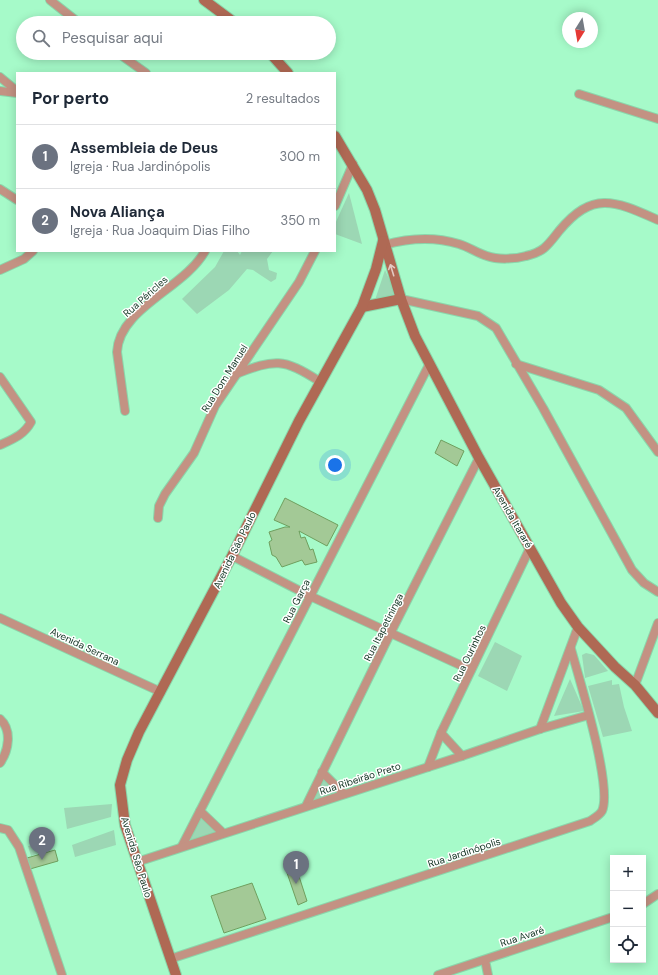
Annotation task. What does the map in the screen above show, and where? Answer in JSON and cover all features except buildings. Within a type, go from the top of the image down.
[{"type":"main road","points":[[204,0],[226,16]]},
{"type":"main road","points":[[276,60],[287,72]]},
{"type":"main road","name":"Avenida São Paulo","points":[[176,975],[125,825],[120,785],[127,760],[139,732],[232,556],[319,382],[362,307],[376,269],[383,243],[375,210],[353,164],[336,138]]},
{"type":"main road","name":"Avenida Itararé","points":[[383,243],[401,299],[429,365],[479,458],[561,603],[578,628],[615,668],[634,685],[658,713]]},
{"type":"main road","points":[[362,307],[390,300],[401,299]]},
{"type":"street","points":[[50,0],[70,16]]},
{"type":"street","points":[[128,60],[145,72]]},
{"type":"street","points":[[0,77],[16,91]]},
{"type":"street","points":[[0,91],[16,92]]},
{"type":"street","points":[[579,94],[658,120]]},
{"type":"street","points":[[336,204],[353,164]]},
{"type":"street","points":[[0,189],[16,199]]},
{"type":"street","points":[[383,243],[406,239],[430,238],[459,244],[488,256],[506,258],[526,256],[546,248],[576,212],[597,202],[626,206],[658,220]]},
{"type":"street","points":[[0,270],[24,259],[32,252]]},
{"type":"street","name":"Rua Péricles","points":[[125,411],[117,352],[117,343],[122,332],[132,319],[175,283],[204,252]]},
{"type":"street","name":"Rua Dom Manuel","points":[[158,518],[158,506],[194,453],[215,406],[299,282],[314,252]]},
{"type":"street","points":[[401,299],[478,316],[496,328],[543,408],[632,570],[644,583],[658,592]]},
{"type":"street","points":[[235,375],[263,363],[279,363],[291,365],[319,382]]},
{"type":"street","points":[[516,364],[600,390],[626,408],[658,452]]},
{"type":"street","name":"Rua Garça","points":[[182,846],[429,365]]},
{"type":"street","points":[[0,377],[31,422],[26,430],[20,435],[0,445]]},
{"type":"street","name":"Rua Itapetininga","points":[[306,806],[390,634],[479,458]]},
{"type":"street","name":"Rua Ourinhos","points":[[428,767],[441,733],[530,548]]},
{"type":"street","points":[[232,556],[310,596],[471,670]]},
{"type":"street","name":"Avenida Serrana","points":[[0,618],[161,692]]},
{"type":"street","points":[[634,685],[658,623]]},
{"type":"street","points":[[540,729],[578,628]]},
{"type":"street","name":"Rua Jardinópolis","points":[[170,959],[590,821],[598,816],[603,805],[604,790],[589,715],[571,649]]},
{"type":"street","name":"Rua Ribeirão Preto","points":[[137,862],[540,729],[589,715]]},
{"type":"street","points":[[0,719],[6,726],[8,738],[7,749],[0,763]]},
{"type":"street","points":[[441,733],[462,756]]},
{"type":"street","points":[[322,772],[344,794]]},
{"type":"street","points":[[200,811],[223,833]]},
{"type":"street","points":[[0,828],[8,830],[19,847],[62,975]]},
{"type":"street","points":[[646,902],[658,894]]},
{"type":"street","name":"Rua Avaré","points":[[438,975],[610,918]]},
{"type":"street","points":[[485,960],[488,975]]},
{"type":"green space","points":[[349,193],[362,244],[336,234],[336,222]]},
{"type":"green space","points":[[223,252],[238,252],[240,255],[242,252],[272,252],[267,259],[269,270],[277,273],[276,279],[271,282],[253,270],[247,269],[229,290],[197,314],[182,299],[215,267]]},
{"type":"green space","points":[[385,270],[396,294],[375,300]]},
{"type":"green space","points":[[495,642],[522,656],[507,691],[478,676]]},
{"type":"green space","points":[[586,653],[594,655],[608,671],[585,678],[582,655]]},
{"type":"green space","points":[[570,679],[584,711],[554,716]]},
{"type":"green space","points":[[612,680],[612,685],[619,684],[624,707],[632,731],[603,737],[588,686]]},
{"type":"green space","points":[[322,775],[340,794],[310,802]]},
{"type":"green space","points":[[112,804],[111,817],[67,829],[64,808]]},
{"type":"green space","points":[[200,813],[220,832],[188,841]]},
{"type":"green space","points":[[114,830],[116,845],[75,857],[72,845]]},
{"type":"green space","points":[[43,843],[42,852],[31,856],[28,846]]},
{"type":"place","name":"Nova Aliança","points":[[42,860]]},
{"type":"place","name":"Assembleia de Deus","points":[[296,884]]}]
